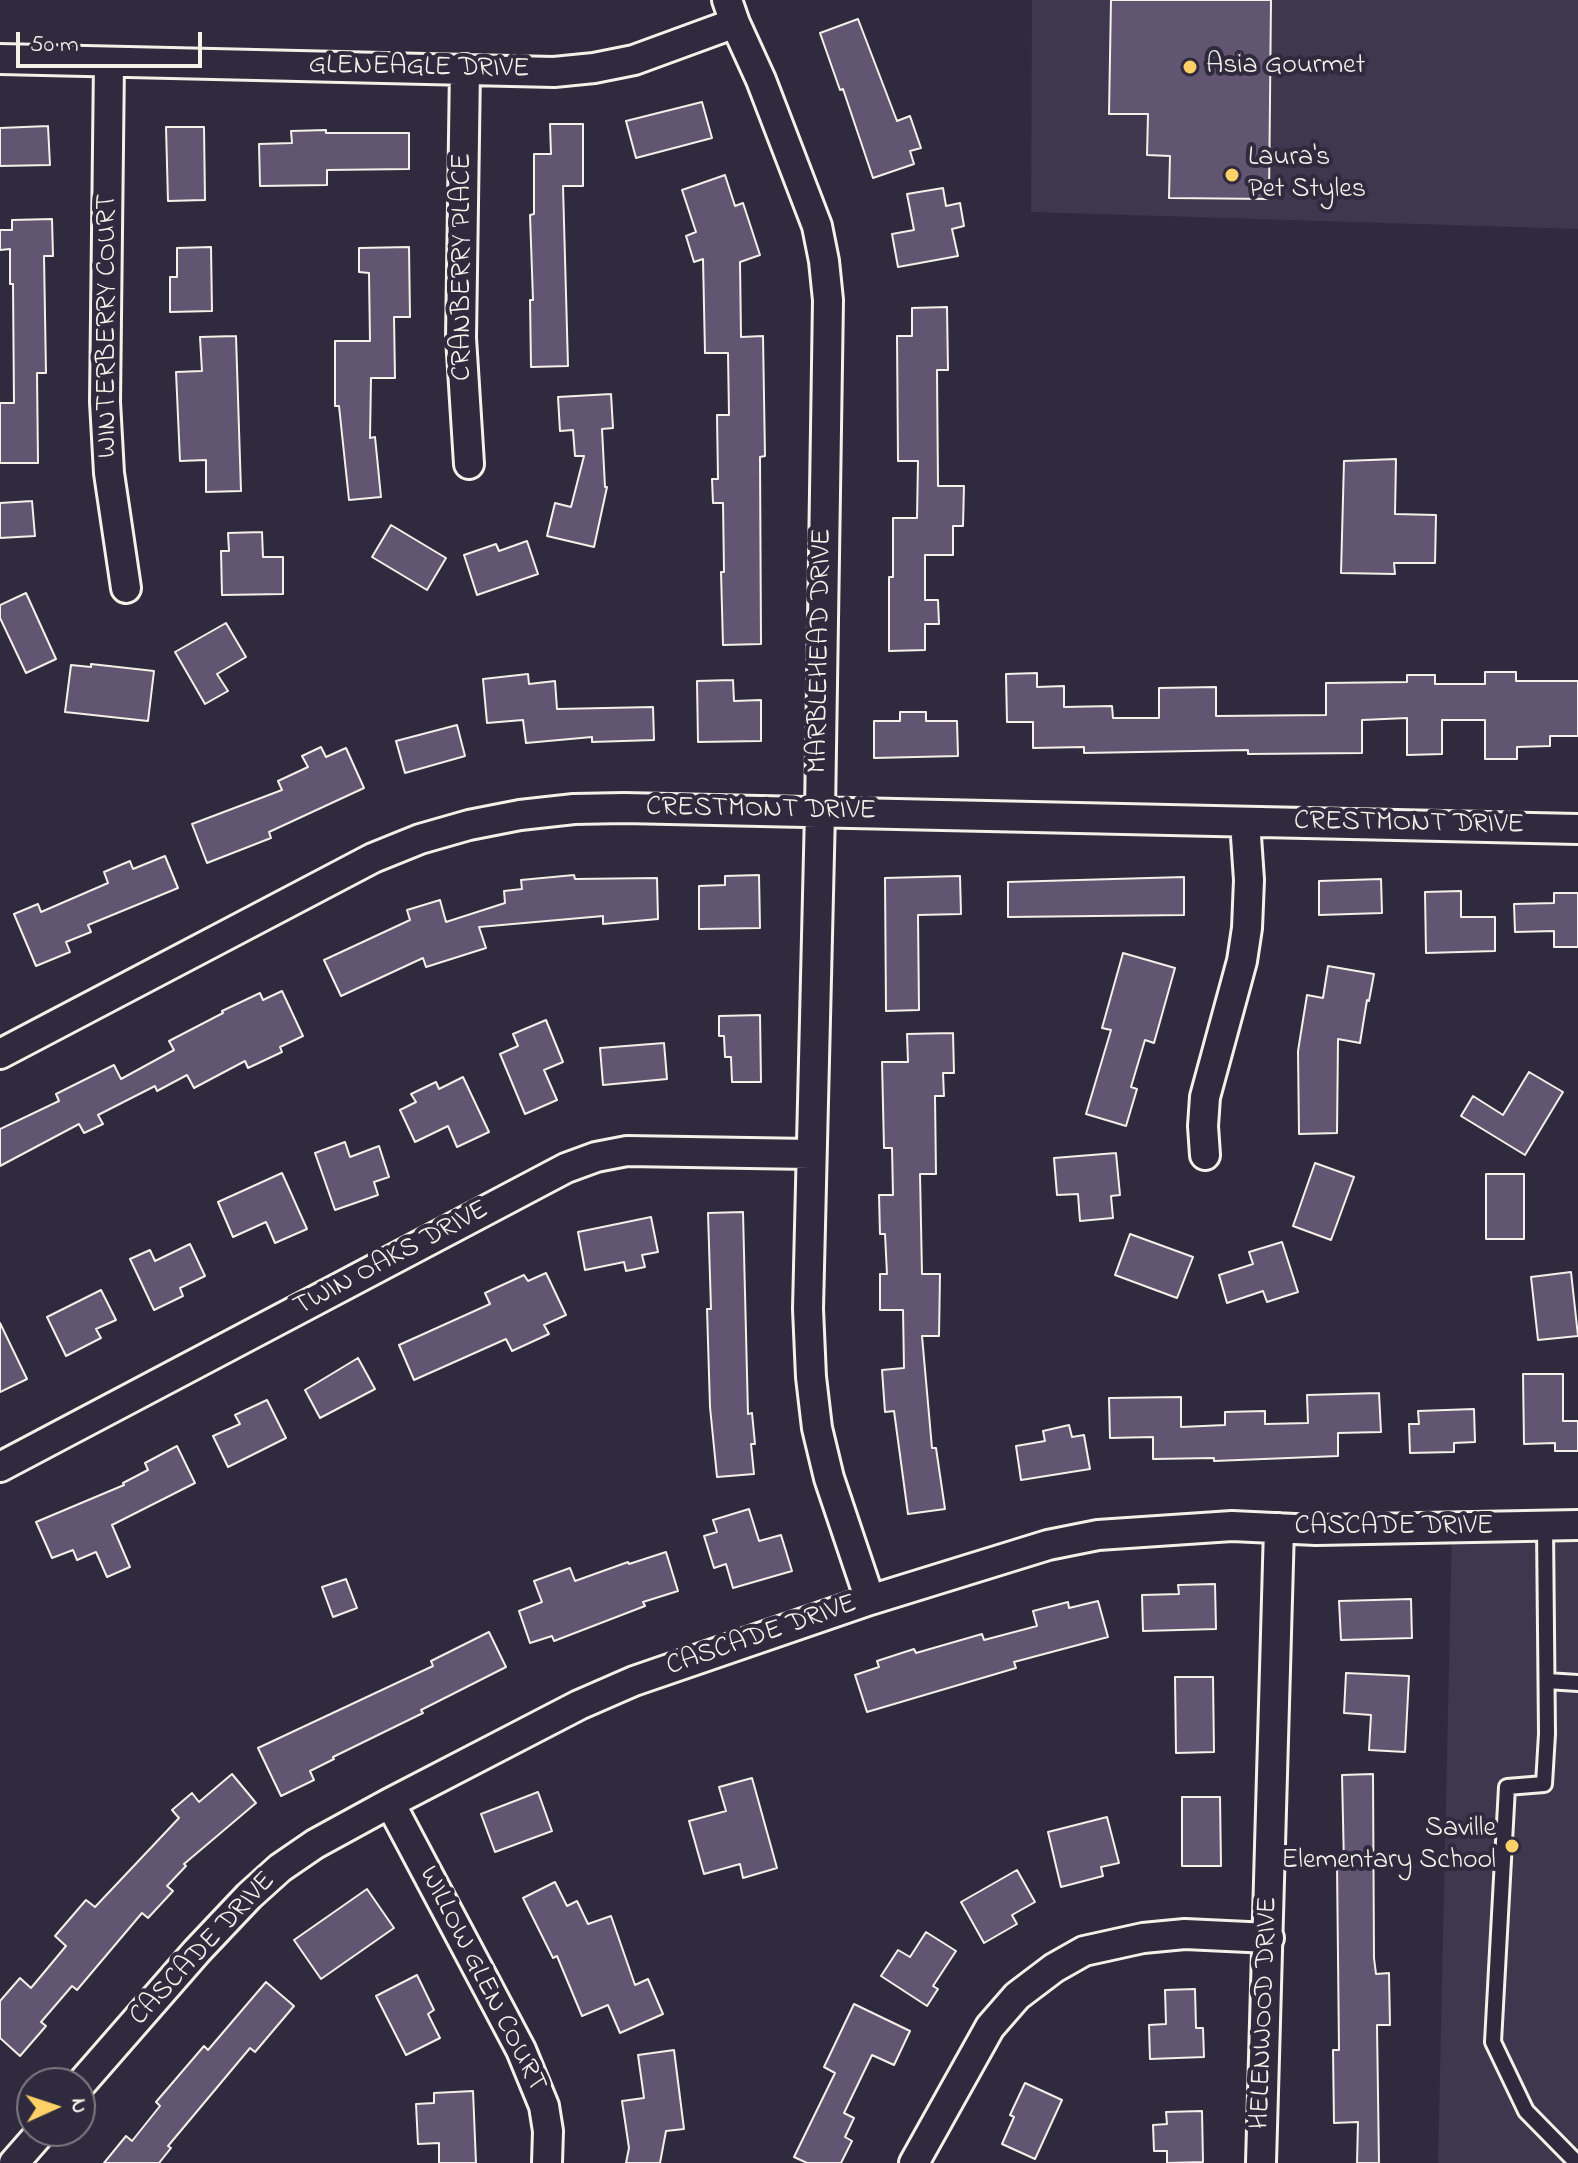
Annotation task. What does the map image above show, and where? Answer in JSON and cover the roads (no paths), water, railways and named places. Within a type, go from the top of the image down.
[{"type":"street","name":"GLENEAGLE DRIVE","points":[[0,59],[554,72],[594,68],[657,53],[731,11]]},
{"type":"street","name":"MARBLEHEAD DRIVE","points":[[731,11],[817,226],[828,300],[808,1309],[812,1390],[829,1478],[870,1600]]},
{"type":"street","name":"WINTERBERRY COURT","points":[[109,62],[105,402],[109,473],[126,588]]},
{"type":"street","name":"CRANBERRY PLACE","points":[[465,69],[461,338],[469,464]]},
{"type":"street","name":"CRESTMONT DRIVE","points":[[0,1054],[373,858],[420,839],[520,815],[574,809],[820,812],[1578,829]]},
{"type":"street","points":[[1205,1155],[1205,1097],[1242,961],[1247,928],[1249,880],[1245,822]]},
{"type":"street","name":"TWIN OAKS DRIVE","points":[[0,1467],[566,1168],[596,1157],[627,1151],[810,1154]]},
{"type":"street","name":"CASCADE DRIVE","points":[[96,2067],[197,1951],[280,1868],[315,1844],[390,1803],[579,1705],[634,1681],[870,1600],[1048,1545],[1098,1535],[1232,1526],[1452,1529],[1578,1525]]},
{"type":"street","name":"HELENWOOD DRIVE","points":[[1261,2163],[1279,1528]]},
{"type":"street","name":"WILLOW GLEN COURT","points":[[390,1803],[521,2050],[544,2106],[548,2131],[547,2163]]},
{"type":"street","points":[[914,2163],[990,2027],[1017,1996],[1054,1968],[1084,1951],[1143,1938],[1185,1934],[1269,1938]]},
{"type":"street","points":[[14,2163],[28,2147]]},
{"type":"lane","points":[[1545,1527],[1547,1681],[1544,1784],[1507,1787],[1493,2042],[1526,2111],[1577,2163]]},
{"type":"lane","points":[[1547,1681],[1578,1683]]},
{"type":"place","name":"Asia Gourmet","points":[[1190,67]]},
{"type":"place","name":"Laura's Pet Styles","points":[[1232,175]]},
{"type":"place","name":"Saville Elementary School","points":[[1512,1846]]}]
